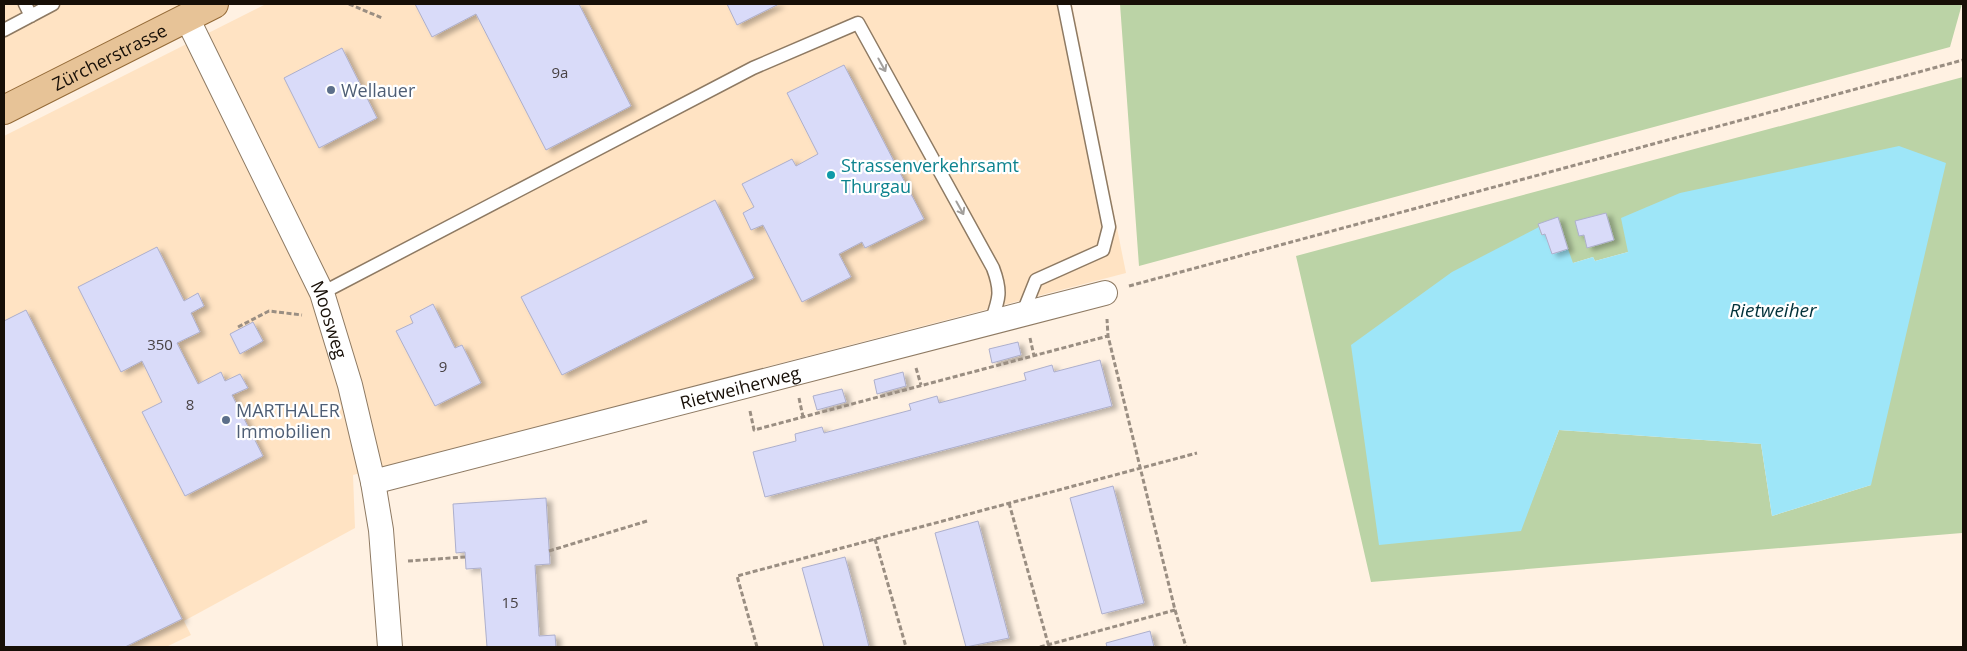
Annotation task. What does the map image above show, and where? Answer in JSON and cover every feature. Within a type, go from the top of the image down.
[{"type":"main road","name":"Zürcherstrasse","points":[[4,110],[184,11],[214,4]]},
{"type":"street","name":"Moosweg","points":[[184,11],[322,293],[350,385],[373,482],[381,530],[390,647]]},
{"type":"street","name":"Rietweiherweg","points":[[373,482],[1106,293]]},
{"type":"lane","points":[[25,4],[31,16]]},
{"type":"lane","points":[[4,30],[53,4]]},
{"type":"lane","points":[[1022,314],[1036,280],[1103,250],[1109,226],[1064,4]]},
{"type":"lane","points":[[322,293],[752,68],[858,22],[993,268],[1000,286],[999,298],[991,322]]},
{"type":"path","points":[[349,4],[382,18]]},
{"type":"path","points":[[1186,647],[1175,610],[1108,336],[1106,293],[1963,60]]},
{"type":"path","points":[[238,327],[270,311],[307,315]]},
{"type":"path","points":[[749,408],[754,430],[1108,336]]},
{"type":"path","points":[[915,364],[921,386]]},
{"type":"path","points":[[798,395],[803,417]]},
{"type":"path","points":[[757,647],[737,576],[1197,453]]},
{"type":"path","points":[[1009,503],[1049,646]]},
{"type":"path","points":[[549,550],[647,521]]},
{"type":"path","points":[[875,539],[906,647]]},
{"type":"path","points":[[405,561],[465,557]]},
{"type":"path","points":[[1040,647],[1175,610]]},
{"type":"shaded area","points":[[4,4],[214,4],[4,110]]},
{"type":"shaded area","points":[[266,4],[1072,4],[1126,273],[353,475],[355,528],[184,621],[191,635],[166,647],[4,647],[4,136]]},
{"type":"green space","points":[[1120,4],[1962,4],[1950,47],[1139,266]]},
{"type":"green space","points":[[1963,77],[1962,533],[1371,582],[1296,256]],"holes":[[[1538,227],[1541,235],[1545,234],[1552,254],[1573,263],[1593,257],[1595,261],[1628,252],[1871,485],[1772,516],[1761,444],[1559,430],[1520,531]]]},
{"type":"water","name":"Rietweiher","points":[[1899,146],[1946,163],[1871,485],[1772,516],[1761,444],[1559,430],[1521,531],[1379,545],[1351,345],[1452,272],[1539,227],[1541,235],[1545,234],[1552,254],[1568,249],[1573,263],[1593,257],[1595,261],[1628,252],[1621,218],[1680,193]]},
{"type":"building","points":[[415,4],[579,4],[631,106],[546,150],[476,14],[432,37]]},
{"type":"building","points":[[727,4],[779,4],[737,25]]},
{"type":"building","points":[[342,48],[377,118],[319,148],[284,78]]},
{"type":"building","name":"Strassenverkehrsamt Thurgau","points":[[844,65],[924,219],[865,248],[862,242],[839,254],[851,277],[802,302],[763,225],[751,230],[743,213],[754,207],[742,184],[792,159],[796,166],[818,154],[787,93]]},
{"type":"building","points":[[715,200],[754,278],[562,375],[521,297]]},
{"type":"building","points":[[1606,213],[1614,240],[1587,248],[1584,235],[1579,236],[1575,221]]},
{"type":"building","points":[[1558,217],[1568,249],[1552,254],[1545,234],[1542,235],[1538,224]]},
{"type":"building","points":[[157,247],[184,301],[198,293],[204,306],[191,313],[200,332],[177,343],[198,384],[221,372],[225,381],[240,374],[248,388],[232,395],[263,456],[185,496],[142,412],[162,402],[142,361],[121,372],[78,287]]},
{"type":"building","points":[[433,304],[455,348],[462,345],[481,383],[435,406],[396,331],[413,323],[410,316]]},
{"type":"building","points":[[26,310],[182,619],[125,647],[4,647],[4,321]]},
{"type":"building","points":[[253,322],[263,341],[240,354],[230,334]]},
{"type":"building","points":[[1018,342],[1021,355],[992,363],[989,349]]},
{"type":"building","points":[[1100,360],[1112,406],[765,497],[753,452],[796,441],[795,434],[822,427],[824,433],[911,410],[909,404],[937,396],[939,403],[1026,380],[1024,373],[1052,365],[1054,372]]},
{"type":"building","points":[[903,372],[906,386],[877,394],[874,380]]},
{"type":"building","points":[[842,389],[846,402],[817,410],[813,396]]},
{"type":"building","points":[[1113,486],[1144,603],[1102,614],[1070,498]]},
{"type":"building","points":[[546,498],[550,564],[535,565],[539,636],[555,635],[556,647],[487,647],[481,568],[466,569],[465,552],[456,553],[453,504]]},
{"type":"building","points":[[978,521],[1009,638],[966,647],[935,533]]},
{"type":"building","points":[[845,557],[869,647],[824,647],[802,568]]},
{"type":"building","points":[[1150,631],[1154,647],[1107,647],[1106,643]]},
{"type":"place","name":"Wellauer","points":[[331,90]]},
{"type":"place","name":"Strassenverkehrsamt Thurgau","points":[[831,175]]},
{"type":"place","name":"MARTHALER Immobilien","points":[[226,420]]}]
